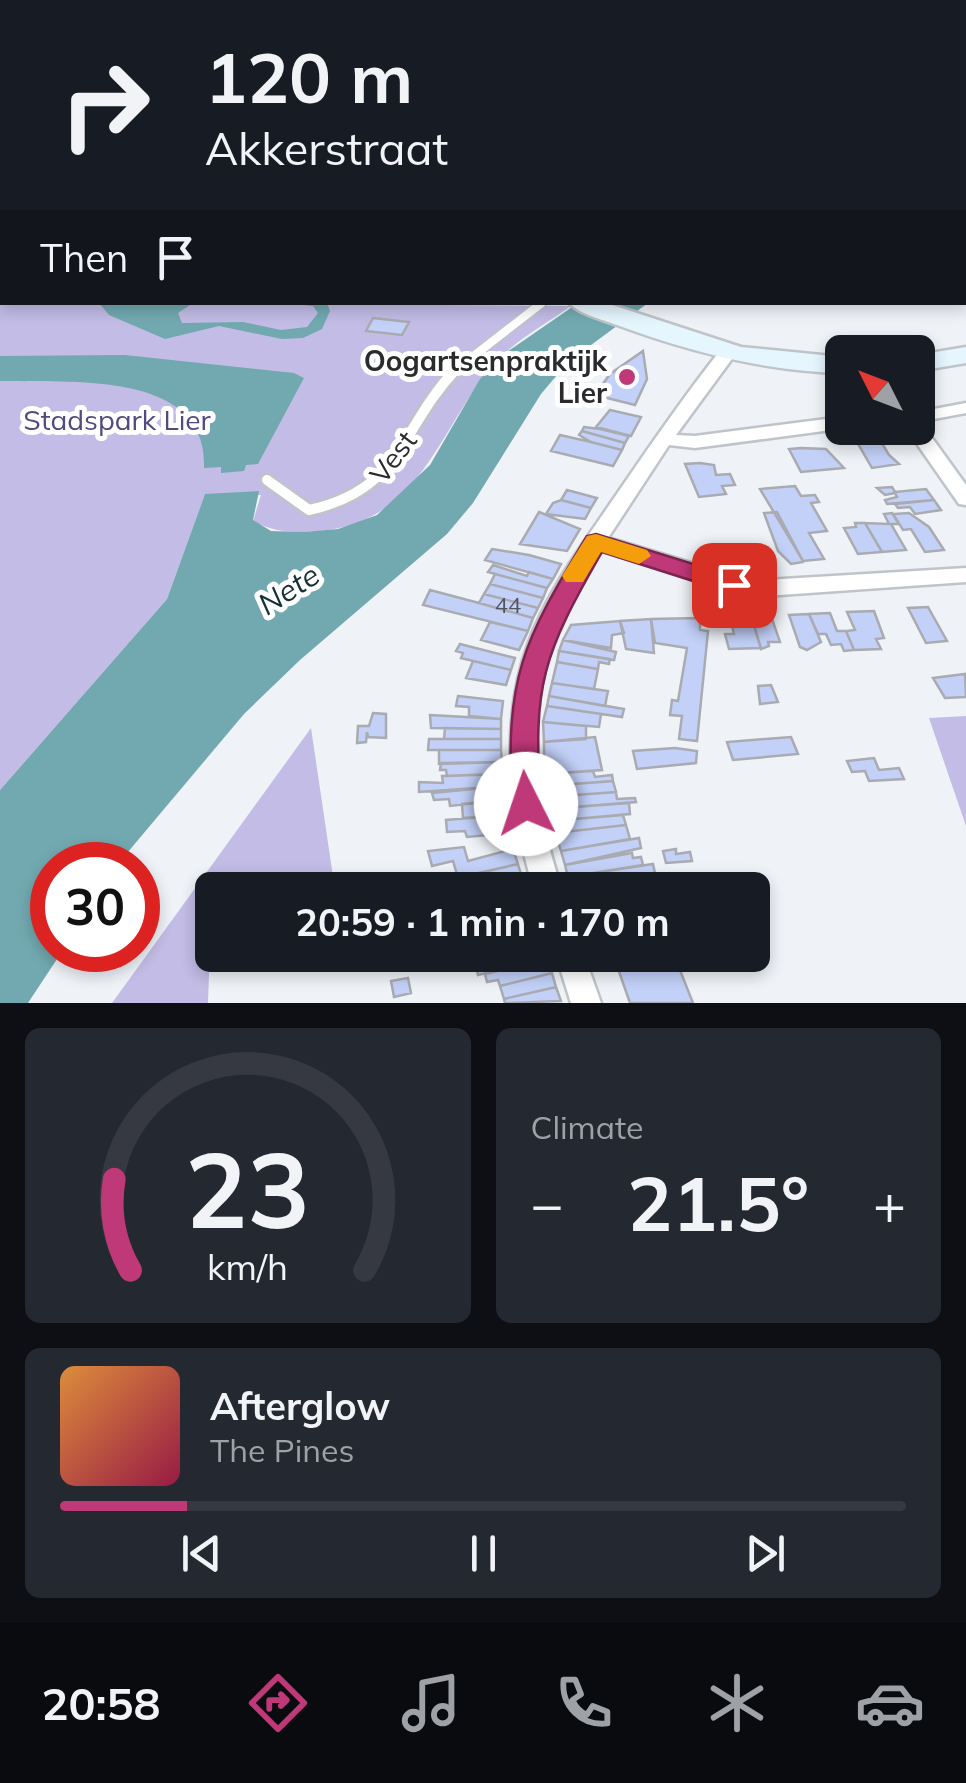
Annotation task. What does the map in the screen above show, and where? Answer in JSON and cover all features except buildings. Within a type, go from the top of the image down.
[{"type":"street","points":[[587,305],[633,324],[728,352],[780,362],[825,364]]},
{"type":"street","points":[[542,872],[533,843],[523,781],[522,730],[528,678],[543,632],[663,439],[728,352]]},
{"type":"street","points":[[935,360],[966,355]]},
{"type":"street","points":[[935,414],[966,408]]},
{"type":"street","points":[[663,439],[695,442],[825,425]]},
{"type":"street","points":[[927,445],[966,499]]},
{"type":"street","points":[[596,542],[751,589],[966,575]]},
{"type":"street","points":[[576,972],[586,1003]]},
{"type":"lane","name":"Vest","points":[[267,480],[309,510],[340,506],[359,498],[386,473],[441,385],[466,359],[539,305]]},
{"type":"green space","name":"Stadspark Lier","points":[[0,305],[571,306],[502,356],[480,382],[427,464],[385,508],[356,523],[294,532],[253,521],[261,495],[204,497],[167,599],[0,790]]},
{"type":"green space","points":[[966,716],[966,826],[929,718]]},
{"type":"green space","points":[[311,728],[332,872],[207,872]]},
{"type":"green space","points":[[195,888],[195,972],[209,972],[208,1003],[112,1003],[134,972],[160,972],[160,937]]},
{"type":"water","points":[[101,305],[190,305],[178,313],[182,323],[243,322],[281,330],[307,327],[318,313],[313,306],[303,305],[328,305],[330,311],[322,329],[303,338],[282,339],[219,326],[165,339],[109,315]]},
{"type":"water","name":"Nete","points":[[575,305],[645,305],[568,362],[541,394],[473,503],[447,534],[300,660],[244,714],[136,842],[30,842],[30,972],[48,972],[28,1003],[0,1003],[0,790],[167,599],[205,494],[259,491],[253,520],[271,531],[338,529],[377,515],[430,465],[480,379],[504,354]]},
{"type":"water","points":[[125,355],[294,373],[304,378],[258,464],[246,465],[244,471],[221,473],[221,467],[204,468],[199,436],[184,413],[159,397],[96,383],[0,381],[0,356]]},
{"type":"slow traffic","points":[[575,576],[596,542],[639,556]]},
{"type":"place","name":"Oogartsenpraktijk Lier","points":[[627,377]]},
{"type":"route","points":[[526,804],[522,730],[528,678],[543,632],[596,542],[734,585]]}]
